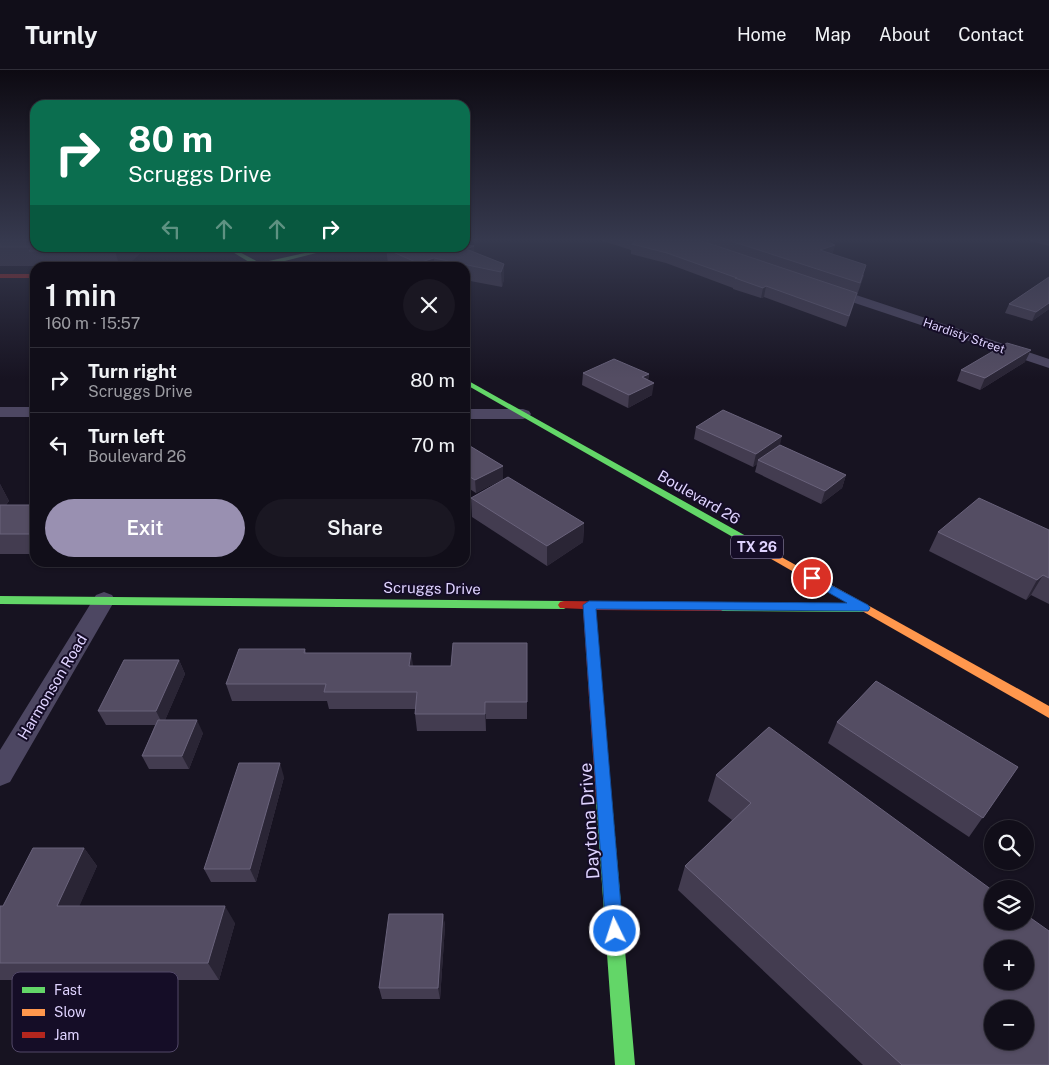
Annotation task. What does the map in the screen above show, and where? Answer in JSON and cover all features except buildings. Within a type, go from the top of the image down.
[{"type":"street","name":"Hardisty Street","points":[[816,286],[1049,364]]},
{"type":"street","name":"Boulevard 26","points":[[470,384],[1049,713]]},
{"type":"street","points":[[0,412],[30,412]]},
{"type":"street","points":[[470,414],[523,414]]},
{"type":"street","name":"Scruggs Drive","points":[[0,600],[864,608]]},
{"type":"street","name":"Harmonson Road","points":[[0,774],[104,600]]},
{"type":"street","name":"Daytona Drive","points":[[589,605],[625,1065]]},
{"type":"traffic: fast","points":[[470,384],[742,538]]},
{"type":"traffic: fast","points":[[0,600],[564,605]]},
{"type":"traffic: fast","points":[[721,607],[863,608]]},
{"type":"traffic: fast","points":[[604,801],[625,1065]]},
{"type":"traffic: slow","points":[[742,538],[1049,713]]},
{"type":"traffic: jam","points":[[564,605],[721,607]]},
{"type":"traffic: jam","points":[[589,605],[604,801]]},
{"type":"route","points":[[615,931],[589,605],[864,608],[812,578]]}]
